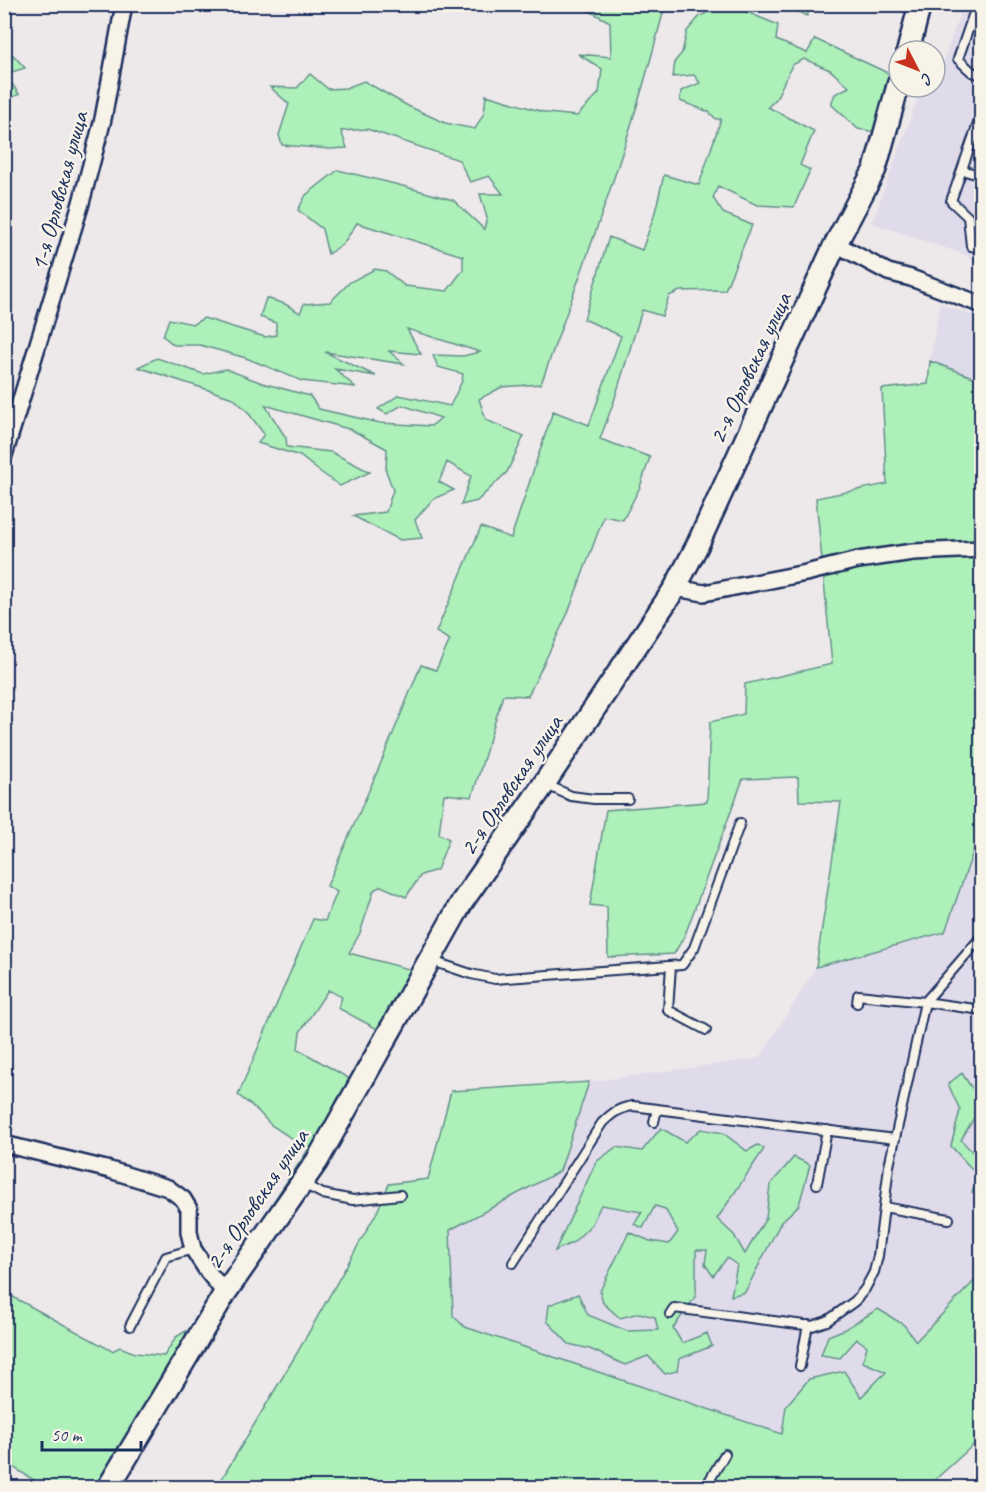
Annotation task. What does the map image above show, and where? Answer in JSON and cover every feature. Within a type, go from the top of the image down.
[{"type":"street","name":"1-я Орловская улица","points":[[4,455],[84,193],[103,119],[124,4]]},
{"type":"street","points":[[911,39],[921,4]]},
{"type":"street","name":"2-я Орловская улица","points":[[108,1488],[225,1293],[316,1161],[462,902],[675,588],[702,536],[836,244],[875,169],[894,99]]},
{"type":"street","points":[[836,244],[888,272],[911,278],[981,305]]},
{"type":"street","points":[[675,588],[704,593],[806,573],[858,560],[914,552],[981,549]]},
{"type":"street","points":[[4,1144],[110,1170],[168,1188],[183,1199],[189,1209],[189,1232],[194,1249],[208,1272],[225,1293]]},
{"type":"lane","points":[[976,4],[958,59],[972,72],[981,75]]},
{"type":"lane","points":[[981,112],[951,201],[968,217],[971,246],[981,249]]},
{"type":"lane","points":[[962,170],[981,176]]},
{"type":"lane","points":[[544,784],[571,796],[628,799]]},
{"type":"lane","points":[[428,959],[471,974],[495,979],[682,965],[694,948],[740,823]]},
{"type":"lane","points":[[670,1314],[674,1308],[812,1326],[827,1321],[855,1301],[865,1289],[874,1272],[878,1256],[889,1166],[925,1002],[981,936]]},
{"type":"lane","points":[[671,966],[669,1010],[706,1030]]},
{"type":"lane","points":[[857,1004],[858,995],[981,1010]]},
{"type":"lane","points":[[513,1263],[602,1123],[620,1108],[633,1106],[895,1139]]},
{"type":"lane","points":[[654,1122],[657,1109]]},
{"type":"lane","points":[[817,1184],[827,1130]]},
{"type":"lane","points":[[301,1183],[323,1194],[353,1200],[400,1195]]},
{"type":"lane","points":[[884,1207],[950,1219]]},
{"type":"lane","points":[[130,1326],[166,1257],[194,1249]]},
{"type":"lane","points":[[800,1365],[808,1325]]},
{"type":"lane","points":[[705,1488],[726,1454]]},
{"type":"shaded area","points":[[963,5],[981,5],[981,265],[966,255],[872,223],[918,99],[947,99],[947,51]]},
{"type":"shaded area","points":[[940,304],[981,318],[981,380],[930,361]]},
{"type":"shaded area","points":[[981,829],[981,1274],[815,1445],[464,1327],[453,1316],[450,1230],[560,1171],[589,1082],[760,1058],[816,967],[945,932]]},
{"type":"green space","points":[[586,5],[665,5],[624,149],[541,384],[502,387],[479,399],[486,420],[524,436],[507,472],[477,501],[461,505],[471,476],[447,462],[439,482],[454,490],[433,499],[415,520],[422,538],[400,540],[353,516],[386,512],[393,490],[386,471],[387,449],[352,430],[265,405],[286,438],[287,447],[331,452],[370,472],[340,486],[300,456],[258,443],[264,434],[247,411],[233,398],[138,367],[157,358],[203,374],[226,369],[262,383],[310,396],[319,409],[380,423],[431,426],[441,418],[402,405],[387,414],[378,409],[399,395],[450,406],[463,374],[438,367],[433,355],[463,356],[480,352],[407,329],[421,354],[389,351],[404,364],[325,352],[376,376],[335,369],[355,387],[302,381],[246,358],[200,345],[174,345],[163,336],[169,319],[193,324],[204,318],[265,337],[276,335],[276,323],[260,317],[266,298],[285,304],[300,313],[304,304],[330,302],[350,282],[375,269],[386,271],[405,286],[447,291],[463,270],[463,256],[357,223],[343,244],[328,254],[322,229],[298,210],[306,195],[338,170],[453,200],[484,229],[487,218],[480,194],[503,194],[489,176],[470,182],[459,160],[367,129],[341,131],[347,148],[282,145],[279,135],[289,104],[270,87],[297,88],[310,74],[328,89],[346,88],[364,81],[408,106],[445,123],[475,129],[484,113],[486,95],[547,113],[577,116],[599,93],[602,69],[578,54],[611,57],[610,22],[584,8]]},
{"type":"green space","points":[[723,5],[730,5],[778,25],[776,40],[807,53],[815,39],[887,73],[887,86],[876,132],[858,129],[831,104],[835,94],[849,87],[830,70],[804,59],[792,65],[776,99],[768,107],[814,131],[800,165],[810,170],[794,207],[757,205],[718,186],[713,198],[723,213],[752,225],[725,290],[680,291],[669,296],[662,316],[642,310],[600,439],[650,457],[640,487],[623,520],[604,516],[568,613],[528,696],[503,695],[472,797],[444,794],[439,834],[449,839],[437,870],[421,875],[406,897],[381,886],[374,890],[360,933],[349,953],[412,970],[379,1030],[338,1008],[342,997],[328,990],[300,1032],[298,1049],[350,1079],[336,1102],[339,1109],[273,1210],[272,1204],[308,1149],[271,1125],[238,1095],[313,919],[325,921],[337,892],[327,886],[421,665],[436,670],[450,640],[436,632],[481,527],[511,538],[553,411],[589,425],[621,336],[584,319],[609,237],[642,250],[654,216],[664,175],[699,185],[721,119],[716,119],[709,112],[680,101],[681,91],[700,83],[694,75],[673,77],[675,61],[682,53],[687,31],[700,16]]},
{"type":"green space","points":[[785,5],[811,5],[807,16]]},
{"type":"green space","points":[[5,53],[13,55],[25,68],[5,74]]},
{"type":"green space","points":[[5,74],[19,94],[5,102]]},
{"type":"green space","points":[[930,361],[981,380],[981,829],[945,932],[816,967],[841,802],[799,801],[798,777],[743,779],[685,935],[674,954],[608,957],[607,907],[590,905],[606,810],[707,802],[710,722],[744,714],[745,684],[832,664],[816,498],[887,484],[882,389],[928,384]]},
{"type":"green space","points":[[962,1073],[981,1099],[981,1120],[974,1118],[961,1140],[981,1161],[981,1198],[972,1192],[979,1177],[951,1146],[960,1110],[948,1084]]},
{"type":"green space","points":[[589,1082],[560,1171],[450,1230],[453,1316],[465,1327],[782,1434],[786,1406],[809,1379],[844,1371],[861,1397],[886,1372],[863,1362],[867,1346],[857,1339],[840,1358],[821,1355],[828,1336],[845,1329],[878,1309],[904,1325],[916,1341],[981,1274],[981,1438],[927,1487],[236,1488],[221,1480],[297,1353],[377,1212],[389,1184],[428,1179],[451,1091]]},
{"type":"green space","points":[[661,1128],[685,1142],[701,1129],[723,1133],[747,1151],[758,1145],[764,1149],[717,1219],[734,1235],[745,1254],[766,1218],[770,1185],[794,1157],[810,1165],[799,1205],[781,1222],[745,1292],[731,1296],[737,1265],[727,1258],[713,1276],[705,1264],[707,1250],[696,1250],[696,1296],[673,1328],[682,1343],[707,1333],[712,1346],[679,1359],[677,1371],[665,1374],[648,1356],[625,1365],[590,1349],[569,1344],[547,1321],[549,1305],[578,1294],[588,1315],[627,1331],[658,1330],[655,1317],[639,1313],[620,1318],[603,1303],[600,1291],[629,1232],[650,1241],[669,1244],[678,1232],[665,1209],[655,1206],[643,1228],[634,1224],[642,1212],[601,1205],[592,1224],[574,1242],[555,1251],[596,1162],[616,1147],[642,1151]]},
{"type":"green space","points":[[4,1292],[112,1351],[120,1347],[135,1353],[164,1356],[176,1337],[186,1331],[185,1343],[96,1487],[34,1487],[37,1482],[5,1462]]}]
